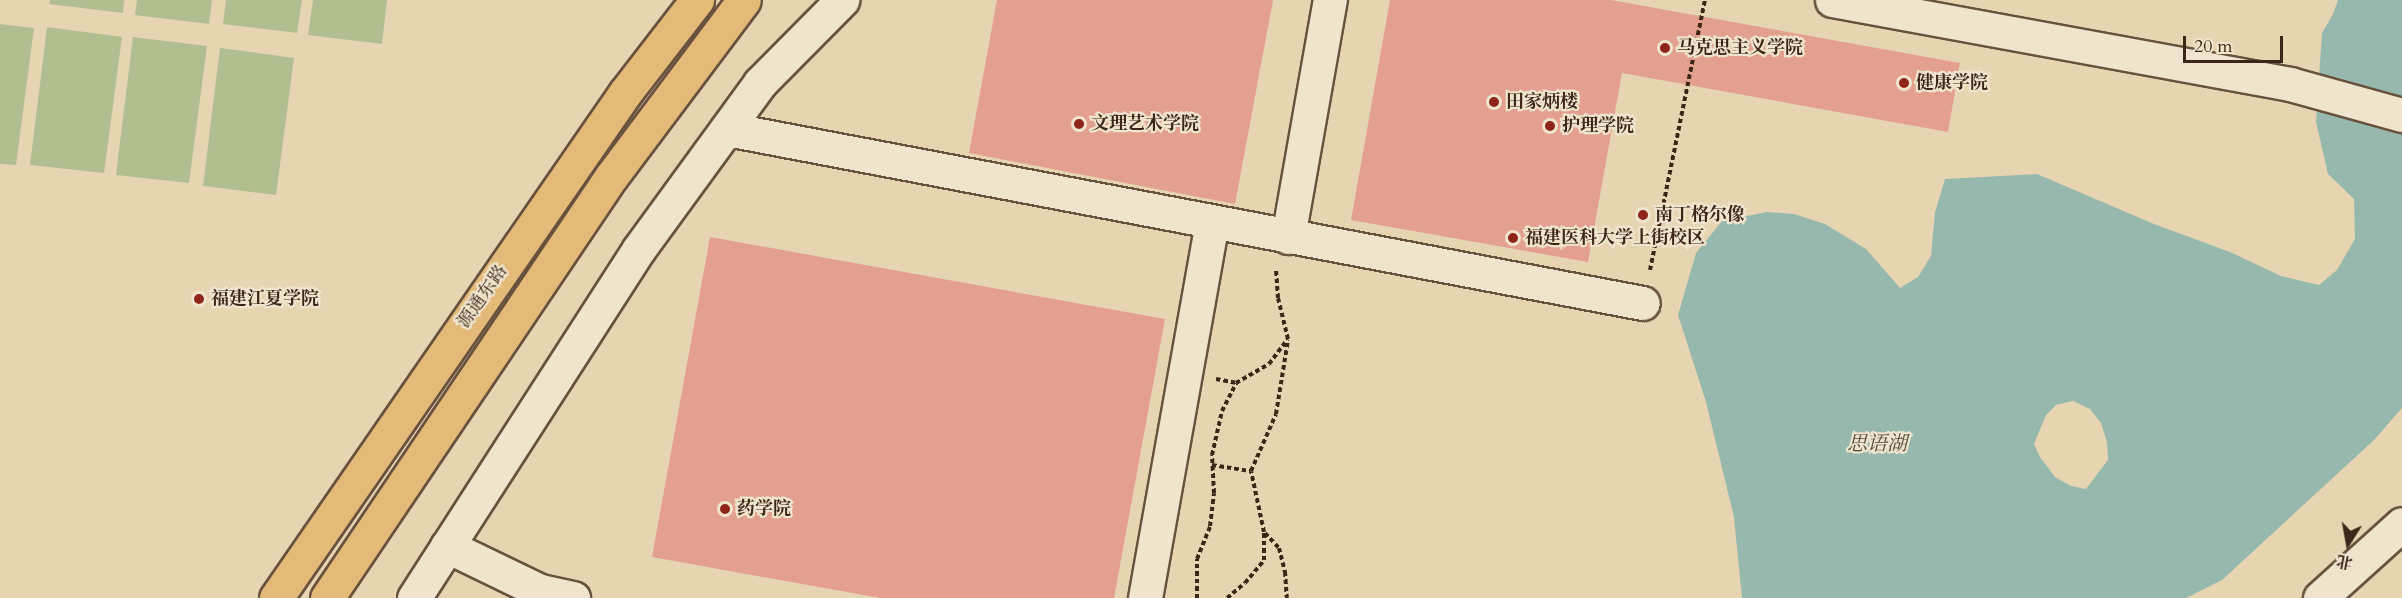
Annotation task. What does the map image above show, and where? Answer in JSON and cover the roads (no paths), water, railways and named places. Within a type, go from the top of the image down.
[{"type":"main road","name":"源通东路","points":[[276,598],[625,93],[697,0]]},
{"type":"main road","points":[[327,598],[611,177],[744,0]]},
{"type":"street","points":[[414,598],[639,249],[760,83],[842,0]]},
{"type":"street","points":[[1281,236],[1330,0]]},
{"type":"street","points":[[1832,0],[2290,84],[2402,115]]},
{"type":"street","points":[[727,129],[1643,303]]},
{"type":"street","points":[[1144,598],[1212,222]]},
{"type":"street","points":[[2320,598],[2402,524]]},
{"type":"street","points":[[447,546],[540,591],[573,598]]},
{"type":"water","name":"思语湖","points":[[2338,0],[2402,0],[2402,408],[2374,440],[2222,580],[2186,598],[1742,598],[1734,517],[1706,402],[1678,315],[1696,253],[1722,221],[1767,212],[1794,214],[1825,224],[1866,249],[1900,288],[1918,277],[1931,256],[1935,212],[1945,179],[2037,174],[2154,224],[2230,252],[2281,276],[2319,285],[2337,270],[2355,239],[2354,199],[2328,174],[2316,122],[2322,33]],"holes":[[[2073,401],[2090,409],[2101,423],[2107,442],[2108,460],[2086,489],[2071,486],[2055,477],[2040,457],[2034,444],[2046,415],[2056,405]]]},
{"type":"place","name":"马克思主义学院","points":[[1665,48]]},
{"type":"place","name":"健康学院","points":[[1904,83]]},
{"type":"place","name":"田家炳楼","points":[[1494,102]]},
{"type":"place","name":"文理艺术学院","points":[[1079,124]]},
{"type":"place","name":"护理学院","points":[[1550,126]]},
{"type":"place","name":"南丁格尔像","points":[[1643,215]]},
{"type":"place","name":"福建医科大学上街校区","points":[[1513,238]]},
{"type":"place","name":"福建江夏学院","points":[[199,299]]},
{"type":"place","name":"药学院","points":[[725,509]]}]
